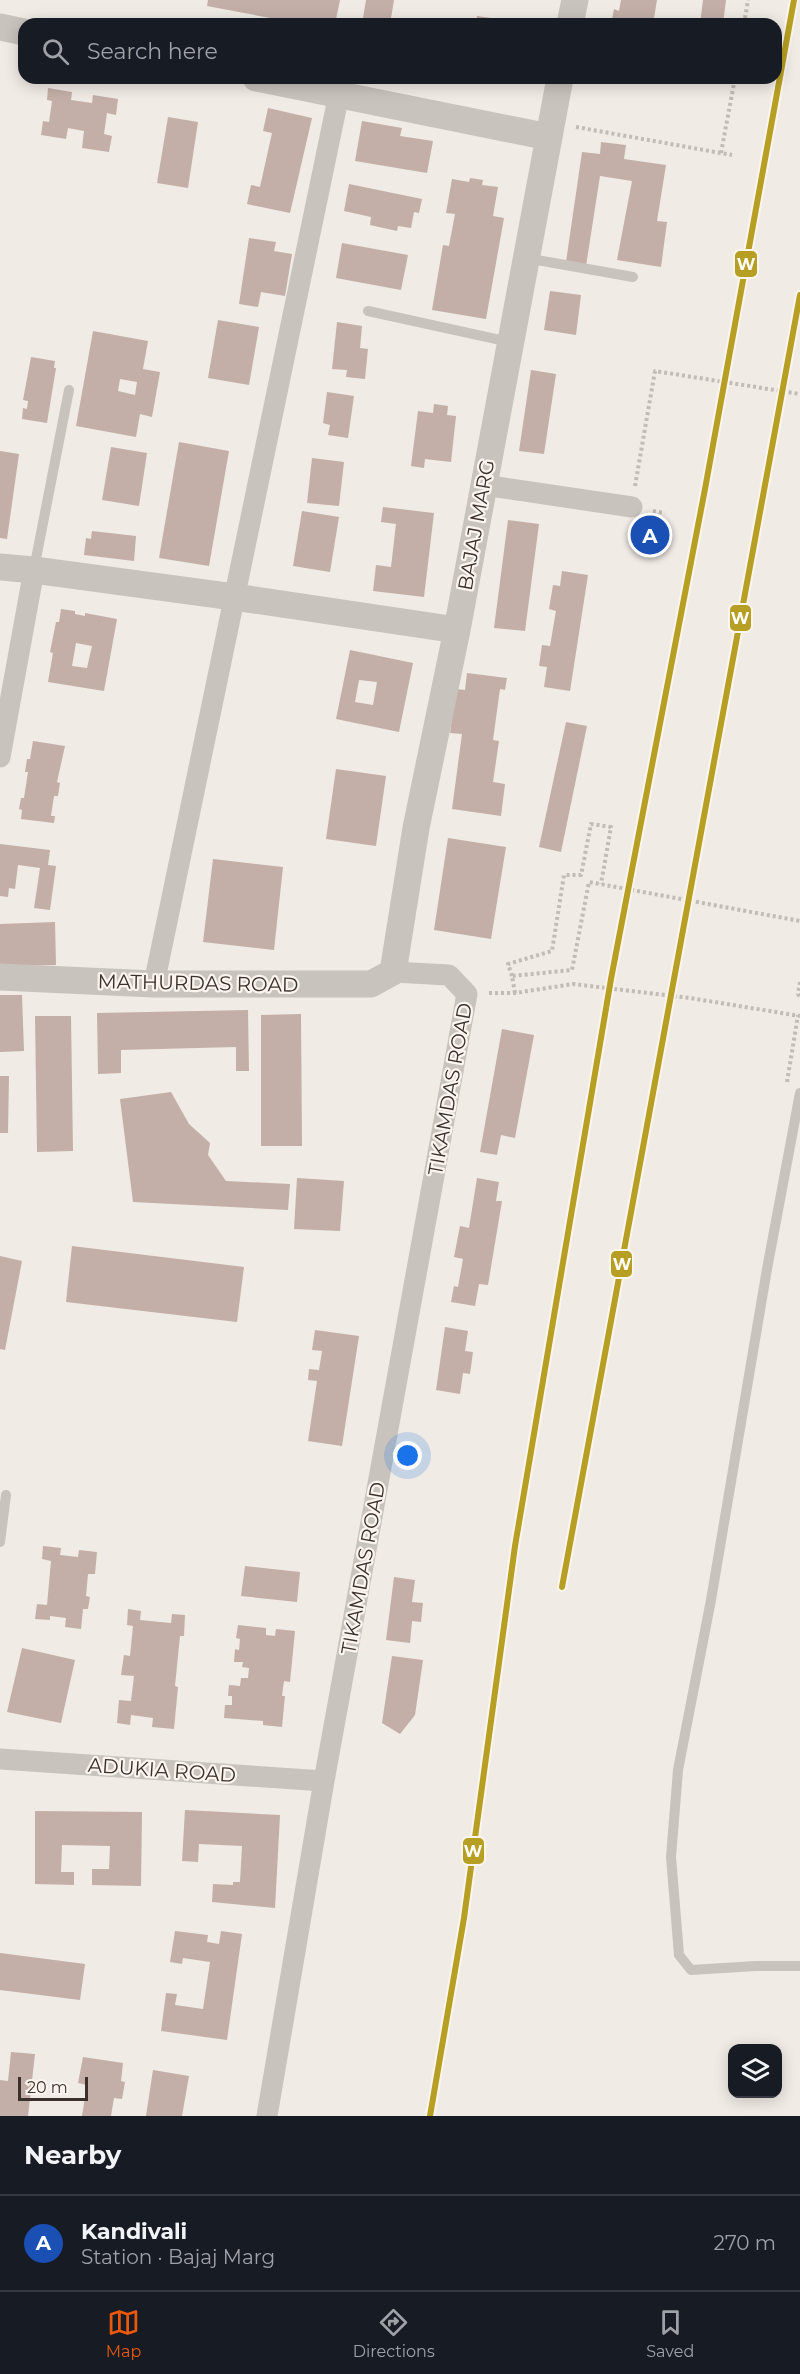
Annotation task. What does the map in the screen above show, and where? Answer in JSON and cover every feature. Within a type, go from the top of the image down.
[{"type":"street","points":[[571,18],[575,0]]},
{"type":"street","points":[[0,27],[18,31]]},
{"type":"street","points":[[287,84],[550,130]]},
{"type":"street","name":"BAJAJ MARG","points":[[393,972],[416,828],[457,630],[559,84]]},
{"type":"street","points":[[154,984],[339,94]]},
{"type":"street","points":[[483,484],[632,507]]},
{"type":"street","points":[[0,567],[234,597],[457,630]]},
{"type":"street","points":[[0,757],[34,570]]},
{"type":"street","name":"MATHURDAS ROAD","points":[[0,978],[154,984],[371,984],[393,972]]},
{"type":"street","name":"TIKAMDAS ROAD","points":[[267,2116],[324,1781],[467,994],[449,975],[393,972]]},
{"type":"street","name":"ADUKIA ROAD","points":[[0,1760],[324,1781]]},
{"type":"lane","points":[[525,258],[633,277]]},
{"type":"lane","points":[[368,311],[510,342]]},
{"type":"lane","points":[[34,570],[69,390]]},
{"type":"lane","points":[[800,1093],[767,1269],[711,1600],[678,1770],[671,1857],[679,1955],[692,1970],[800,1966]]},
{"type":"lane","points":[[0,1542],[6,1496]]},
{"type":"path","points":[[745,18],[748,0]]},
{"type":"path","points":[[721,153],[734,84]]},
{"type":"path","points":[[550,130],[732,155]]},
{"type":"path","points":[[639,466],[655,371],[800,394]]},
{"type":"path","points":[[601,884],[611,827],[591,824],[581,875],[564,875],[552,951],[508,964],[515,993],[573,984],[690,998],[799,1015]]},
{"type":"path","points":[[512,976],[572,970],[589,882],[800,921]]},
{"type":"path","points":[[800,982],[798,994],[800,997]]},
{"type":"building","points":[[208,0],[340,0],[336,18],[270,18],[207,6]]},
{"type":"building","points":[[366,0],[394,0],[391,18],[363,18]]},
{"type":"building","points":[[621,0],[657,0],[654,18],[612,18],[614,9],[619,11]]},
{"type":"building","points":[[703,0],[726,0],[724,18],[701,18]]},
{"type":"building","points":[[48,88],[72,92],[71,100],[92,103],[93,95],[118,99],[116,115],[107,113],[104,134],[112,136],[109,152],[82,148],[84,131],[68,128],[66,139],[41,135],[43,121],[49,122],[52,101],[47,100]]},
{"type":"building","points":[[268,108],[312,118],[290,213],[247,204],[251,185],[260,187],[272,133],[263,131]]},
{"type":"building","points":[[168,117],[198,122],[188,188],[157,183]]},
{"type":"building","points":[[362,121],[402,128],[400,136],[433,141],[427,173],[355,161]]},
{"type":"building","points":[[601,142],[626,145],[624,159],[666,165],[657,221],[667,222],[661,267],[617,260],[632,181],[600,176],[586,266],[566,262],[582,152],[600,154]]},
{"type":"building","points":[[470,178],[483,180],[482,185],[498,187],[493,216],[504,218],[486,319],[432,310],[443,245],[449,246],[455,214],[446,213],[452,179],[469,182]]},
{"type":"building","points":[[349,184],[422,199],[419,213],[414,212],[411,228],[398,226],[397,231],[370,225],[371,217],[344,211]]},
{"type":"building","points":[[249,238],[276,242],[274,251],[292,254],[285,296],[261,292],[258,307],[239,304]]},
{"type":"building","points":[[342,243],[408,255],[401,290],[336,278]]},
{"type":"building","points":[[550,291],[581,295],[576,335],[544,330]]},
{"type":"building","points":[[218,320],[259,327],[249,385],[208,378]]},
{"type":"building","points":[[337,322],[362,326],[360,348],[368,349],[365,379],[346,377],[347,370],[332,369]]},
{"type":"building","points":[[93,331],[148,341],[143,369],[160,372],[152,417],[140,414],[136,437],[76,426]],"holes":[[[120,379],[137,382],[135,395],[118,391]]]},
{"type":"building","points":[[31,357],[55,361],[54,368],[56,368],[47,423],[22,419],[23,408],[27,409],[28,401],[23,400]]},
{"type":"building","points":[[531,370],[556,374],[544,454],[519,451]]},
{"type":"building","points":[[327,392],[354,396],[348,438],[328,435],[330,425],[323,423]]},
{"type":"building","points":[[434,404],[448,406],[447,415],[456,416],[451,462],[425,459],[424,468],[411,466],[418,411],[433,413]]},
{"type":"building","points":[[179,442],[229,451],[209,566],[159,558]]},
{"type":"building","points":[[111,447],[147,453],[139,506],[102,500]]},
{"type":"building","points":[[0,451],[19,454],[7,539],[0,538]]},
{"type":"building","points":[[312,458],[344,462],[339,506],[307,503]]},
{"type":"building","points":[[383,507],[434,513],[424,597],[373,591],[376,565],[391,567],[396,524],[381,522]]},
{"type":"building","points":[[302,511],[339,517],[330,572],[293,566]]},
{"type":"building","points":[[508,520],[539,524],[525,631],[494,628]]},
{"type":"building","points":[[92,531],[136,536],[134,561],[84,555],[86,538],[91,539]]},
{"type":"building","points":[[562,571],[588,575],[570,691],[544,687],[547,667],[539,666],[542,645],[550,646],[556,611],[549,609],[553,585],[560,586]]},
{"type":"building","points":[[61,609],[75,611],[75,614],[85,616],[85,613],[117,619],[104,691],[48,682],[53,653],[50,652],[56,622],[59,622]],"holes":[[[76,643],[92,646],[87,668],[72,666]]]},
{"type":"building","points":[[350,650],[413,663],[399,732],[336,719]],"holes":[[[359,680],[377,682],[373,705],[355,702]]]},
{"type":"building","points":[[467,673],[507,678],[505,690],[500,689],[493,740],[499,741],[493,782],[505,784],[501,816],[452,809],[462,734],[450,733],[456,689],[465,690]]},
{"type":"building","points":[[566,722],[587,726],[561,852],[539,847]]},
{"type":"building","points":[[33,741],[65,746],[57,782],[60,783],[58,796],[54,796],[51,816],[55,816],[54,823],[21,819],[22,810],[19,809],[21,798],[24,798],[28,772],[25,772],[27,759],[30,759]]},
{"type":"building","points":[[336,769],[386,776],[376,846],[326,839]]},
{"type":"building","points":[[448,838],[506,847],[491,939],[434,930]]},
{"type":"building","points":[[0,844],[50,850],[48,865],[56,866],[50,910],[34,908],[40,868],[18,865],[15,889],[9,888],[8,897],[0,896]]},
{"type":"building","points":[[213,859],[283,867],[274,950],[203,942]]},
{"type":"building","points":[[55,922],[56,965],[0,966],[0,924]]},
{"type":"building","points":[[0,995],[22,995],[24,1051],[0,1052]]},
{"type":"building","points":[[248,1010],[249,1071],[236,1071],[236,1047],[121,1050],[121,1073],[98,1074],[97,1013]]},
{"type":"building","points":[[301,1014],[302,1146],[261,1146],[261,1015]]},
{"type":"building","points":[[35,1016],[71,1016],[73,1151],[37,1152]]},
{"type":"building","points":[[502,1029],[534,1035],[515,1138],[501,1135],[497,1155],[480,1152]]},
{"type":"building","points":[[0,1076],[9,1076],[8,1133],[0,1133]]},
{"type":"building","points":[[171,1092],[189,1124],[210,1143],[208,1155],[226,1181],[290,1184],[288,1210],[133,1202],[120,1099]]},
{"type":"building","points":[[297,1178],[344,1181],[340,1231],[294,1229]]},
{"type":"building","points":[[477,1178],[499,1182],[496,1201],[502,1201],[488,1285],[479,1284],[475,1306],[451,1302],[454,1286],[458,1287],[463,1259],[454,1257],[460,1226],[469,1228]]},
{"type":"building","points":[[72,1246],[244,1267],[237,1322],[66,1302]]},
{"type":"building","points":[[0,1256],[22,1261],[5,1350],[0,1349]]},
{"type":"building","points":[[445,1327],[468,1331],[465,1351],[473,1352],[470,1374],[463,1373],[460,1394],[436,1390]]},
{"type":"building","points":[[315,1330],[359,1336],[342,1446],[308,1441],[317,1381],[308,1380],[309,1369],[319,1370],[322,1351],[312,1350]]},
{"type":"building","points":[[43,1546],[61,1548],[60,1555],[78,1557],[79,1550],[97,1552],[95,1574],[88,1574],[86,1596],[90,1597],[88,1609],[83,1609],[81,1629],[65,1627],[66,1618],[50,1616],[50,1620],[35,1619],[37,1604],[47,1605],[51,1561],[42,1559]]},
{"type":"building","points":[[245,1566],[300,1572],[297,1602],[241,1596]]},
{"type":"building","points":[[394,1577],[415,1580],[412,1602],[423,1603],[421,1622],[412,1621],[410,1643],[386,1640]]},
{"type":"building","points":[[128,1609],[141,1611],[140,1620],[171,1623],[172,1614],[185,1615],[184,1636],[180,1636],[175,1686],[178,1687],[174,1729],[152,1727],[153,1718],[131,1715],[130,1725],[117,1723],[119,1700],[131,1701],[134,1676],[121,1675],[124,1655],[130,1656],[133,1626],[127,1625]]},
{"type":"building","points":[[238,1625],[266,1628],[266,1635],[275,1636],[276,1629],[295,1631],[290,1682],[284,1681],[282,1727],[263,1725],[263,1721],[224,1718],[225,1705],[232,1705],[232,1696],[228,1696],[229,1685],[240,1686],[241,1678],[248,1678],[249,1668],[242,1667],[243,1662],[234,1662],[235,1649],[239,1650],[240,1639],[236,1638]]},
{"type":"building","points":[[22,1648],[75,1660],[61,1723],[7,1712]]},
{"type":"building","points":[[392,1656],[423,1660],[415,1715],[400,1734],[382,1723]]},
{"type":"building","points":[[185,1810],[280,1815],[275,1908],[212,1902],[213,1884],[233,1885],[233,1882],[240,1882],[242,1846],[199,1844],[198,1862],[182,1861]]},
{"type":"building","points":[[35,1811],[142,1812],[141,1886],[92,1885],[92,1869],[109,1869],[110,1846],[62,1845],[61,1872],[74,1872],[74,1885],[35,1884]]},
{"type":"building","points":[[175,1931],[208,1935],[207,1942],[219,1944],[221,1931],[242,1934],[227,2040],[161,2031],[166,1993],[177,1994],[175,2005],[203,2009],[210,1962],[183,1958],[182,1964],[170,1962]]},
{"type":"building","points":[[0,1953],[85,1964],[80,2000],[0,1990]]},
{"type":"building","points":[[11,2052],[35,2054],[28,2116],[0,2116],[0,2080],[8,2081]]},
{"type":"building","points":[[83,2057],[123,2063],[121,2081],[125,2082],[122,2099],[114,2098],[111,2116],[82,2116],[87,2085],[78,2083]]},
{"type":"building","points":[[153,2070],[189,2076],[182,2116],[146,2116]]},
{"type":"transit line","name":"W","points":[[782,66],[794,0]]},
{"type":"transit line","name":"W","points":[[430,2116],[464,1918],[515,1546],[611,979],[705,489],[779,84]]},
{"type":"transit line","name":"W","points":[[562,1587],[800,295]]},
{"type":"place","name":"Kandivali","points":[[650,535]]}]
